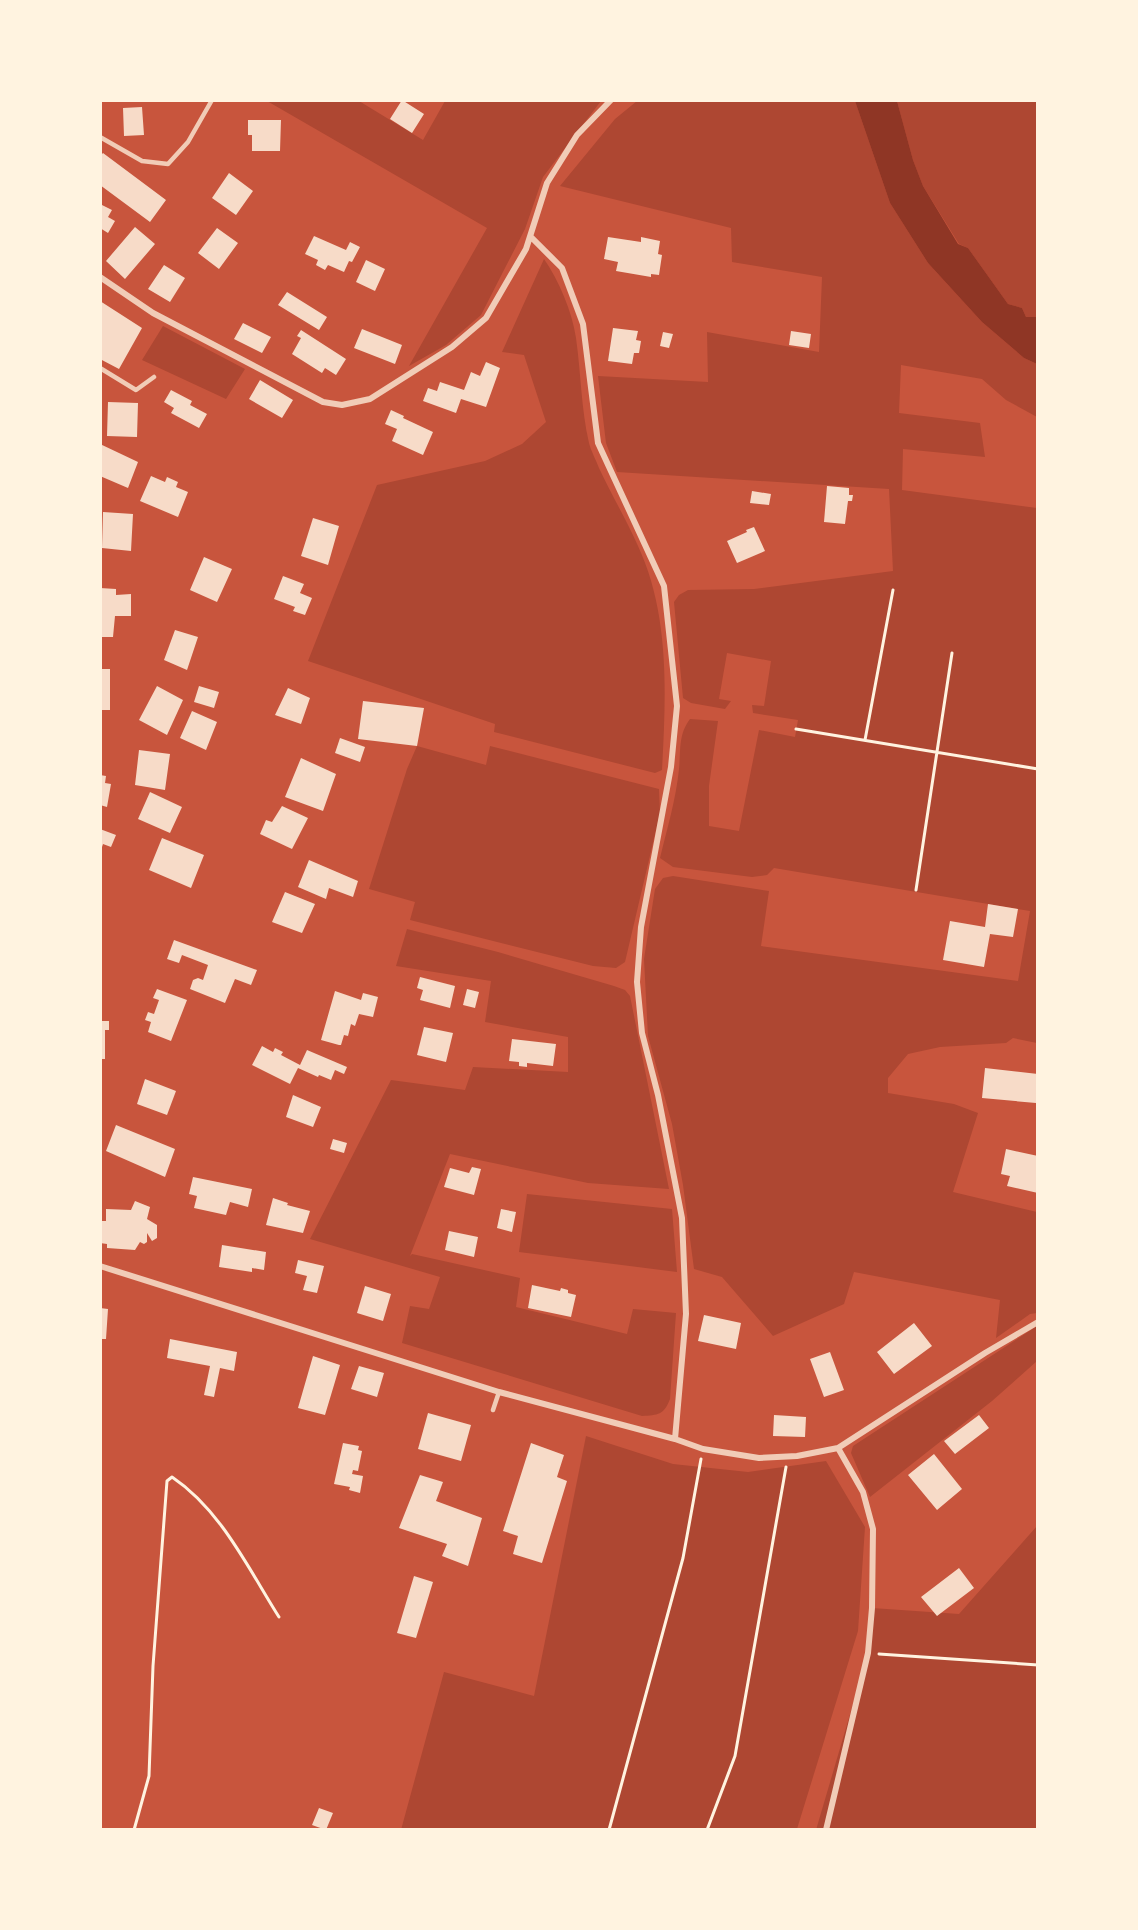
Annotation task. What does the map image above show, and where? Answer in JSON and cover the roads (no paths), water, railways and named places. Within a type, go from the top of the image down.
[{"type":"street","points":[[100,278],[153,313],[323,402],[342,405],[370,399],[452,347],[486,318],[531,237],[547,183],[577,135],[611,100]]},
{"type":"street","points":[[531,237],[562,268],[583,324],[586,367],[598,443],[664,586],[677,706],[671,767],[641,927],[637,982],[642,1033],[658,1095],[682,1218],[686,1314],[675,1438]]},
{"type":"street","points":[[100,1266],[499,1392],[675,1438],[703,1449],[759,1458],[788,1457],[838,1448],[985,1353],[1038,1322]]},
{"type":"street","points":[[826,1830],[868,1653],[872,1608],[873,1529],[863,1492],[838,1448]]},
{"type":"lane","points":[[100,137],[142,161],[168,165],[188,142],[212,100]]},
{"type":"lane","points":[[100,368],[136,390],[154,377]]},
{"type":"lane","points":[[493,1410],[499,1392]]}]
